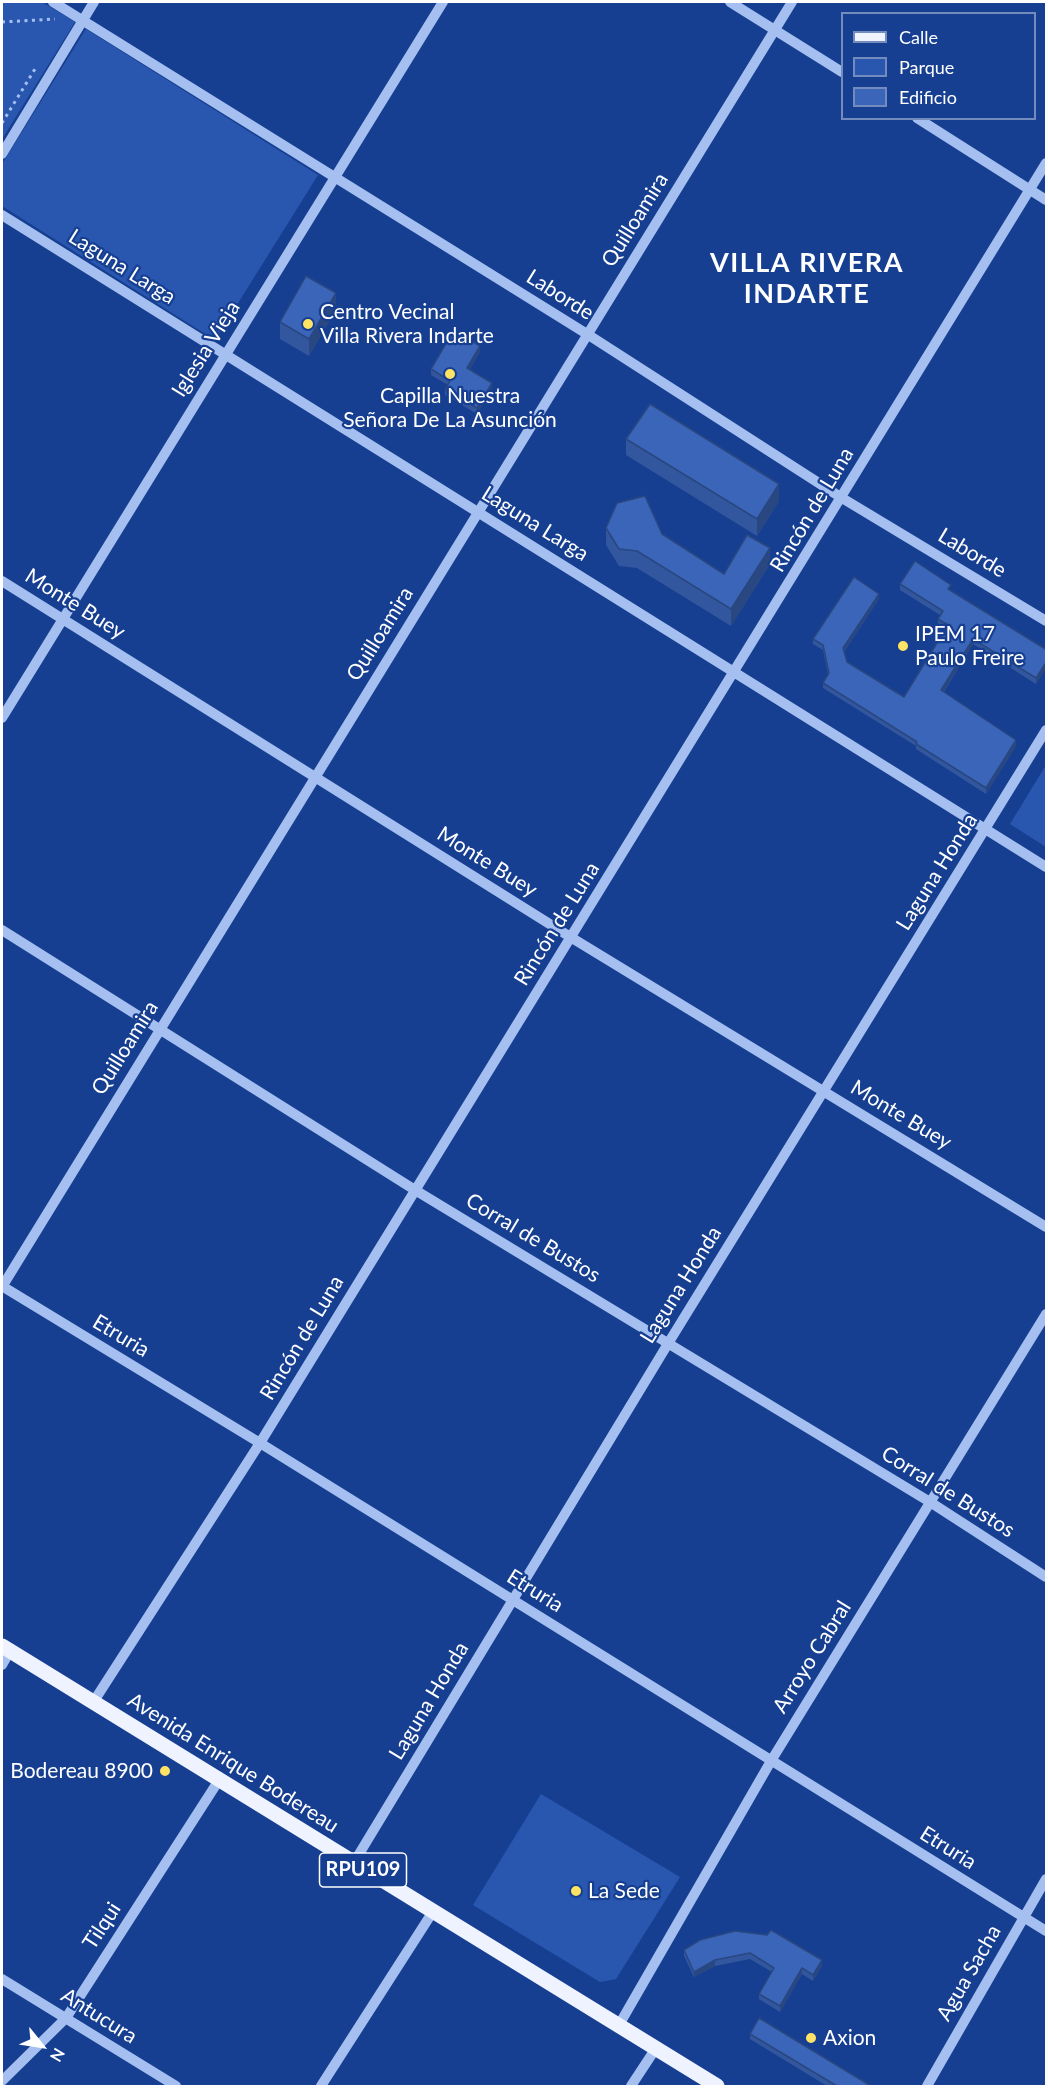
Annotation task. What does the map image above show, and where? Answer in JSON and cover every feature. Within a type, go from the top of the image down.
[{"type":"main road","name":"Avenida Enrique Bodereau","points":[[6,1648],[432,1913],[717,2086]]},
{"type":"street","name":"Laborde","points":[[53,2],[587,334],[842,498],[1047,621]]},
{"type":"street","points":[[2,154],[94,2]]},
{"type":"street","name":"Iglesia Vieja","points":[[2,718],[443,2]]},
{"type":"street","points":[[730,2],[841,71]]},
{"type":"street","name":"Quilloamira","points":[[2,1286],[792,2]]},
{"type":"street","points":[[920,120],[1047,200]]},
{"type":"street","name":"Rincón de Luna","points":[[94,1701],[260,1443],[735,674],[1047,163]]},
{"type":"street","name":"Laguna Larga","points":[[2,215],[1047,867]]},
{"type":"street","name":"Monte Buey","points":[[2,581],[572,938],[1047,1227]]},
{"type":"street","name":"Laguna Honda","points":[[353,1864],[669,1342],[1047,730]]},
{"type":"street","name":"Corral de Bustos","points":[[2,930],[415,1190],[669,1342],[930,1502],[1047,1577]]},
{"type":"street","name":"Etruria","points":[[2,1286],[513,1599],[1047,1931]]},
{"type":"street","name":"Arroyo Cabral","points":[[619,2025],[771,1761],[1047,1314]]},
{"type":"street","points":[[2,1665],[6,1648]]},
{"type":"street","name":"Tilqui","points":[[2,2081],[66,2018],[219,1780]]},
{"type":"street","name":"Agua Sacha","points":[[927,2086],[1023,1917],[1047,1880]]},
{"type":"street","points":[[321,2086],[432,1913]]},
{"type":"street","name":"Antucura","points":[[2,1979],[176,2086]]},
{"type":"street","points":[[631,2086],[656,2048]]},
{"type":"path","points":[[2,22],[66,19]]},
{"type":"path","points":[[2,123],[37,66]]},
{"type":"green space","points":[[2,2],[42,2],[75,22],[2,139]]},
{"type":"green space","points":[[86,29],[318,175],[215,340],[2,206],[2,164]]},
{"type":"green space","points":[[1046,765],[1046,847],[1010,824]]},
{"type":"green space","name":"La Sede","points":[[541,1794],[680,1877],[616,1979],[600,1982],[473,1905]]},
{"type":"building","points":[[306,276],[336,293],[309,339],[280,322]]},
{"type":"building","name":"Capilla Nuestra Señora De La Asunción","points":[[454,330],[480,346],[467,368],[492,383],[477,408],[445,389],[450,381],[431,369]]},
{"type":"building","points":[[650,404],[779,484],[757,519],[626,439]]},
{"type":"building","points":[[645,496],[662,534],[724,574],[747,535],[770,548],[731,609],[637,551],[619,549],[606,528],[617,503]]},
{"type":"building","points":[[915,561],[951,585],[948,589],[1047,650],[1047,661],[1036,678],[973,639],[941,690],[1016,740],[986,788],[823,683],[829,673],[823,645],[813,639],[854,577],[879,594],[843,648],[847,662],[904,697],[948,625],[938,619],[943,611],[900,584]]},
{"type":"building","points":[[771,1930],[822,1960],[813,1975],[802,1968],[780,2006],[759,1994],[774,1968],[750,1953],[715,1960],[694,1972],[684,1950],[700,1940],[735,1931],[767,1935]]},
{"type":"building","points":[[759,2018],[871,2086],[837,2086],[750,2034]]},
{"type":"place","name":"Centro Vecinal Villa Rivera Indarte","points":[[308,324]]},
{"type":"place","name":"Capilla Nuestra Señora De La Asunción","points":[[450,374]]},
{"type":"place","name":"IPEM 17 Paulo Freire","points":[[903,646]]},
{"type":"place","name":"Bodereau 8900","points":[[165,1771]]},
{"type":"place","name":"La Sede","points":[[576,1891]]},
{"type":"place","name":"Axion","points":[[811,2038]]},
{"type":"district","name":"VILLA RIVERA INDARTE","points":[[807,278]]}]
